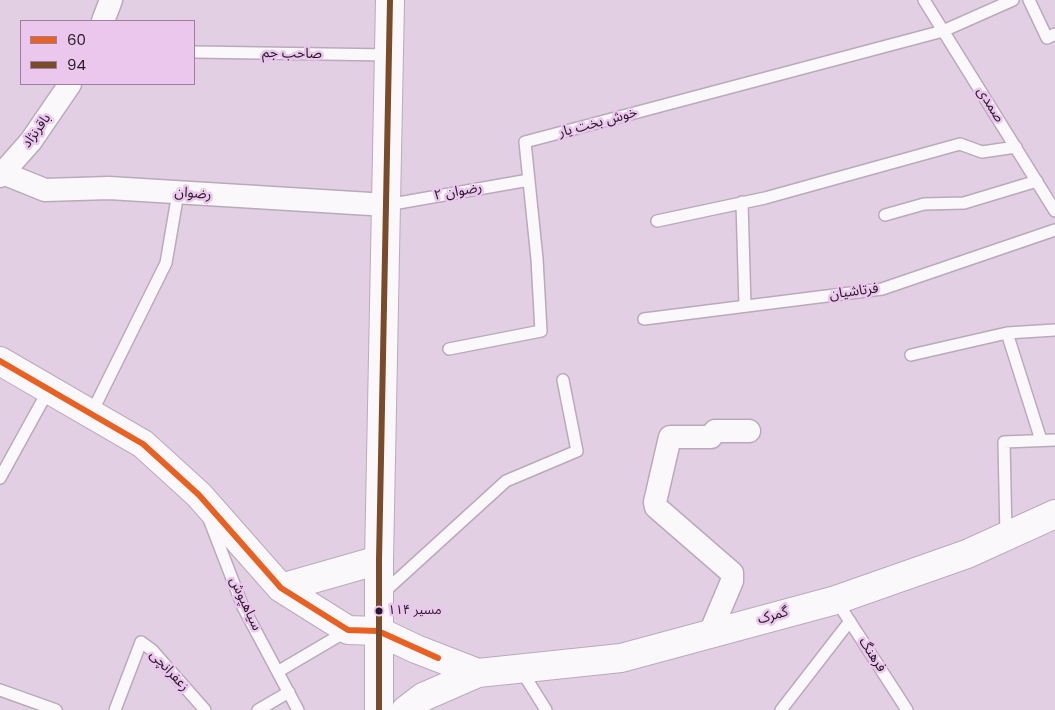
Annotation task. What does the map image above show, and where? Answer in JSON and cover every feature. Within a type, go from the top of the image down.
[{"type":"street","points":[[103,20],[111,0]]},
{"type":"street","points":[[379,710],[379,560],[390,0]]},
{"type":"street","name":"باقرنژاد","points":[[1,175],[32,141],[69,85]]},
{"type":"street","name":"رضوان","points":[[1,175],[45,190],[109,188],[387,205]]},
{"type":"street","points":[[0,361],[143,444],[199,494],[282,588],[348,630],[378,631]]},
{"type":"street","points":[[710,633],[732,581],[732,573],[656,507],[654,502],[670,437],[711,437],[716,431],[749,431]]},
{"type":"street","name":"گمرک","points":[[406,710],[423,697],[478,673],[621,658],[710,633],[843,610],[1055,514]]},
{"type":"street","points":[[282,588],[379,560]]},
{"type":"street","name":"گمرک","points":[[378,631],[416,649],[478,673]]},
{"type":"lane","name":"صمدی","points":[[924,0],[1054,208]]},
{"type":"lane","points":[[944,31],[1013,0]]},
{"type":"lane","points":[[1029,0],[1047,38],[1055,34]]},
{"type":"lane","name":"خوش بخت یار","points":[[449,349],[541,331],[525,142],[944,31]]},
{"type":"lane","name":"صاحب جم","points":[[195,52],[390,55]]},
{"type":"lane","points":[[656,221],[742,202],[960,144],[982,152],[1016,147]]},
{"type":"lane","name":"رضوان ۲","points":[[387,205],[529,180]]},
{"type":"lane","points":[[885,215],[924,204],[964,203],[1037,181]]},
{"type":"lane","points":[[91,414],[166,263],[178,193]]},
{"type":"lane","points":[[742,202],[745,306]]},
{"type":"lane","name":"فرتاشیان","points":[[644,319],[882,289],[1055,230]]},
{"type":"lane","points":[[911,355],[1007,332],[1055,330]]},
{"type":"lane","points":[[1007,332],[1040,440]]},
{"type":"lane","points":[[380,595],[506,481],[577,451],[563,380]]},
{"type":"lane","points":[[0,478],[49,390]]},
{"type":"lane","points":[[1006,536],[1004,442],[1055,440]]},
{"type":"lane","name":"سیاهپوش","points":[[199,494],[243,607],[279,671],[298,710]]},
{"type":"lane","points":[[781,710],[843,610]]},
{"type":"lane","name":"فرهنگ","points":[[843,610],[907,710]]},
{"type":"lane","points":[[279,671],[348,630]]},
{"type":"lane","name":"زعفرانچی","points":[[115,710],[141,642],[152,650],[205,710]]},
{"type":"lane","points":[[520,669],[546,710]]},
{"type":"lane","points":[[0,690],[56,710]]},
{"type":"lane","points":[[258,710],[289,692]]},
{"type":"transit line","name":"94","points":[[379,710],[379,560],[390,0]]},
{"type":"transit line","name":"60","points":[[0,361],[143,444],[199,495],[281,588],[348,630],[378,631],[438,658]]},
{"type":"place","name":"مسیر ۱۱۴","points":[[379,611]]}]
